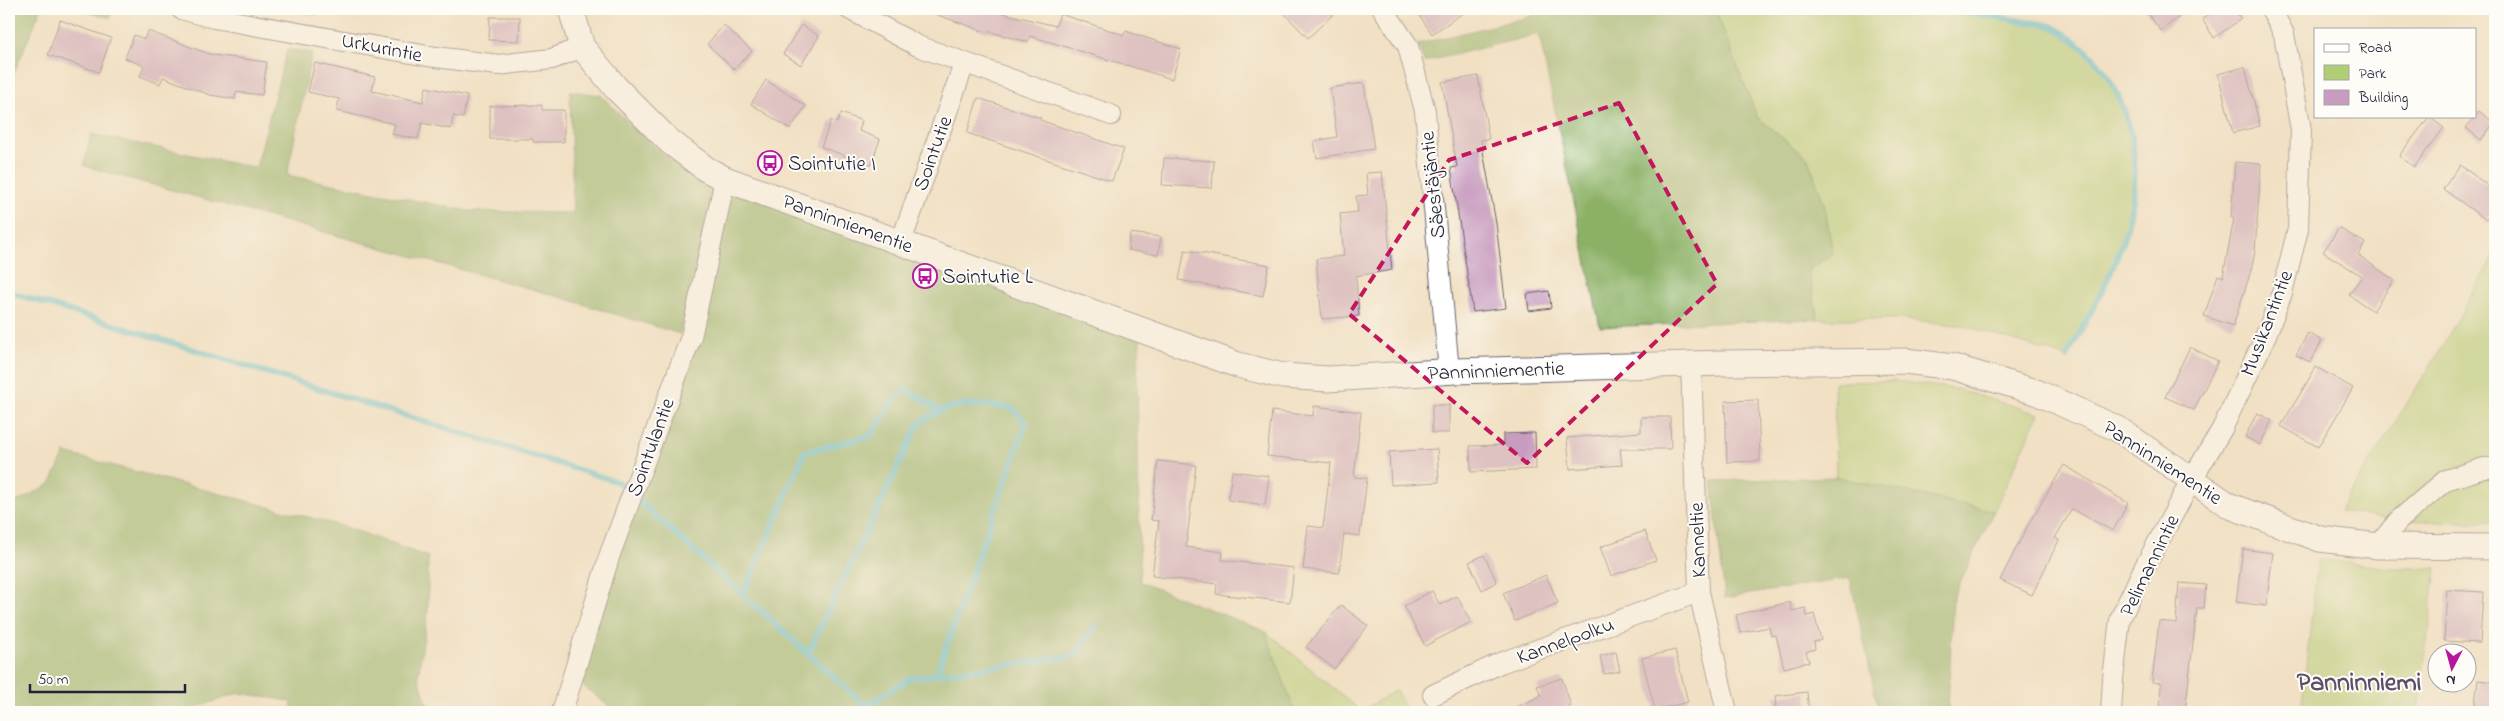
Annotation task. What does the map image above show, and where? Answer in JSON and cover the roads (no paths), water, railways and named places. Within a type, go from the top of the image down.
[{"type":"street","name":"Urkurintie","points":[[181,9],[214,18],[428,56],[498,65],[552,59],[582,47]]},
{"type":"street","name":"Panninniementie","points":[[571,9],[582,47],[616,88],[669,141],[706,169],[725,179],[1238,365],[1283,376],[1328,379],[1449,371],[1691,364],[1905,361],[1960,368],[2036,392],[2118,429],[2230,506],[2320,539],[2378,546],[2495,547]]},
{"type":"street","points":[[849,9],[918,46],[1111,115]]},
{"type":"street","name":"Säestäjäntie","points":[[1382,9],[1408,46],[1425,111],[1449,371]]},
{"type":"street","name":"Musikantintie","points":[[2191,481],[2222,429],[2264,340],[2282,293],[2298,229],[2302,130],[2284,34],[2270,9]]},
{"type":"street","name":"Sointutie","points":[[901,242],[964,64]]},
{"type":"street","name":"Sointulantie","points":[[562,712],[610,554],[690,337],[725,179]]},
{"type":"street","name":"Kanneltie","points":[[1691,364],[1699,592],[1727,712]]},
{"type":"street","points":[[2378,546],[2398,520],[2446,480],[2484,468],[2495,468]]},
{"type":"street","name":"Pelimannintie","points":[[2112,712],[2113,679],[2120,619],[2143,570],[2191,481]]},
{"type":"street","name":"Kannelpolku","points":[[1433,695],[1500,663],[1699,592]]},
{"type":"waterway","points":[[1940,9],[2040,23],[2053,27],[2065,34],[2095,60],[2110,81],[2122,105],[2132,139],[2135,172],[2132,205],[2113,267],[2099,298],[2066,357]]},
{"type":"waterway","points":[[9,292],[618,482],[866,706],[870,712]]},
{"type":"waterway","points":[[743,595],[805,452],[871,436],[894,399],[906,389],[939,410]]},
{"type":"waterway","points":[[808,653],[919,423],[943,410],[964,405],[1012,408],[1026,423],[936,675]]},
{"type":"waterway","points":[[866,706],[910,678],[1074,656],[1096,625]]},
{"type":"place","name":"Sointutie I","points":[[770,163]]},
{"type":"place","name":"Sointutie L","points":[[925,276]]},
{"type":"district","name":"Panninniemi","points":[[2359,681]]}]
